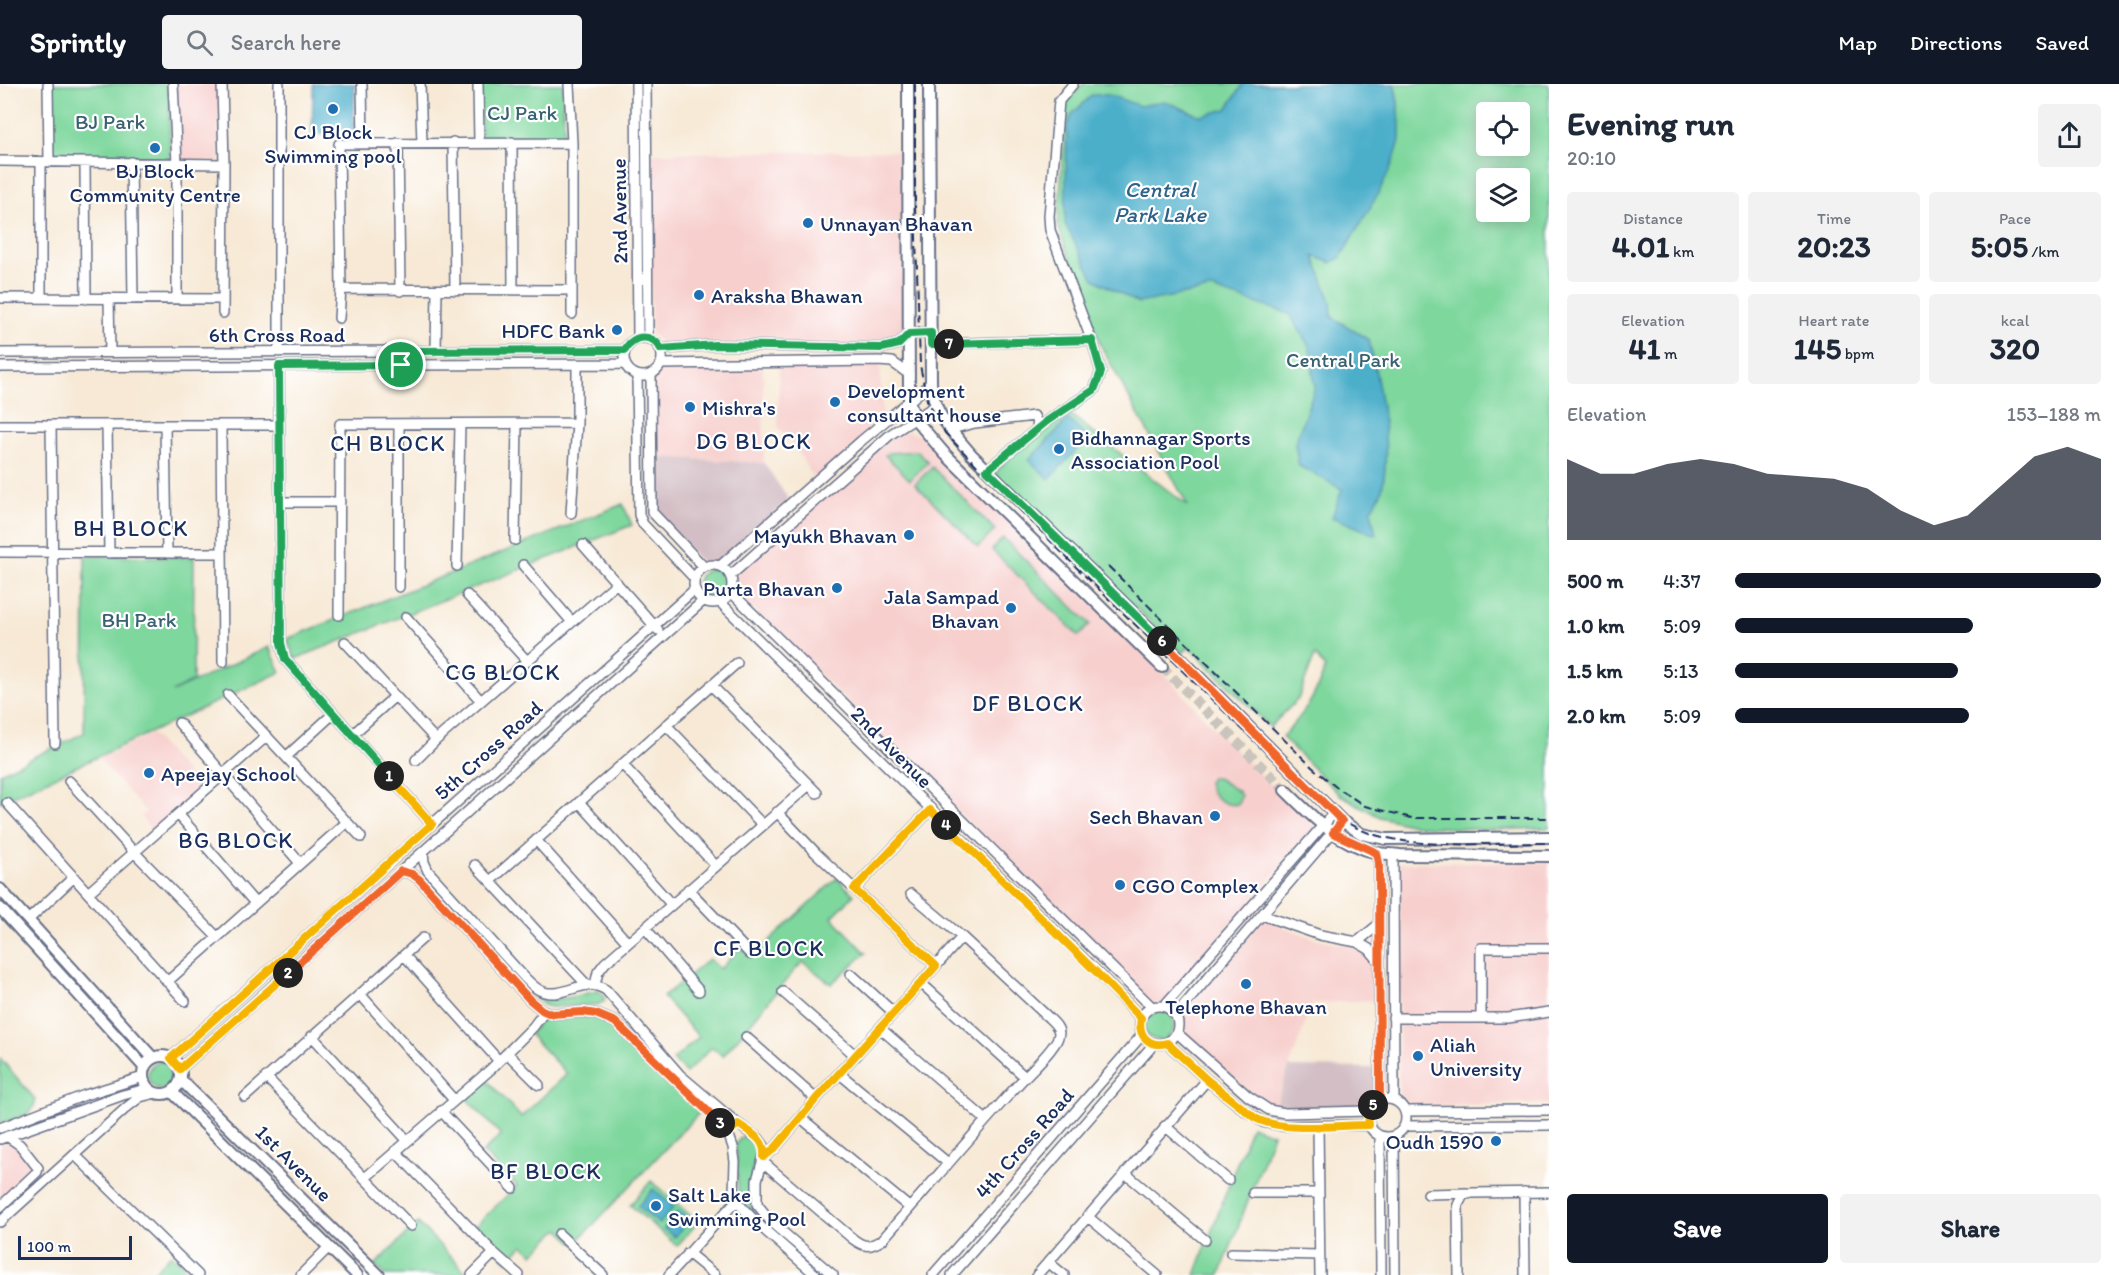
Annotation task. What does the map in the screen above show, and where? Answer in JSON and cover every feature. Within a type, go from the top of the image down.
[{"type":"main road","points":[[908,84],[909,401],[915,419],[945,454],[1162,668]]},
{"type":"main road","points":[[929,84],[931,383],[935,406],[941,418],[987,470],[1337,817],[1362,834],[1386,839],[1549,837]]},
{"type":"main road","points":[[1038,544],[1050,531]]},
{"type":"main road","points":[[1285,790],[1333,833],[1377,853],[1549,856]]},
{"type":"main road","points":[[0,889],[153,1058]]},
{"type":"main road","points":[[0,908],[143,1072],[152,1091],[162,1095],[172,1092],[179,1085],[181,1074],[171,1058],[162,1056],[153,1058],[143,1072]]},
{"type":"main road","name":"1st Avenue","points":[[181,1074],[379,1275]]},
{"type":"main road","points":[[172,1092],[357,1275]]},
{"type":"street","points":[[41,298],[48,84]]},
{"type":"street","points":[[173,84],[177,163],[177,298]]},
{"type":"street","points":[[222,84],[224,313]]},
{"type":"street","points":[[279,84],[279,351]]},
{"type":"street","points":[[362,84],[363,143]]},
{"type":"street","points":[[420,84],[422,143]]},
{"type":"street","points":[[478,84],[479,142]]},
{"type":"street","points":[[569,84],[572,143],[572,314]]},
{"type":"street","name":"2nd Avenue","points":[[636,84],[643,338]]},
{"type":"street","name":"2nd Avenue","points":[[643,338],[646,84]]},
{"type":"street","points":[[987,470],[1040,427],[1094,390],[1101,372],[1092,340],[1050,230],[1049,216],[1059,101],[1073,84]]},
{"type":"street","points":[[398,142],[400,291]]},
{"type":"street","points":[[453,142],[455,290]]},
{"type":"street","points":[[512,142],[513,290]]},
{"type":"street","points":[[339,318],[341,289],[339,146],[342,143],[572,143]]},
{"type":"street","points":[[0,162],[224,164]]},
{"type":"street","points":[[85,162],[86,299]]},
{"type":"street","points":[[131,162],[133,298]]},
{"type":"street","points":[[341,289],[571,290]]},
{"type":"street","points":[[436,351],[437,290]]},
{"type":"street","points":[[0,298],[224,299]]},
{"type":"street","points":[[109,298],[111,352]]},
{"type":"street","points":[[661,349],[716,345],[783,348],[891,347],[899,344],[909,334],[931,339],[1092,340]]},
{"type":"street","points":[[643,338],[655,341],[661,349],[661,364],[651,374],[637,375],[631,372],[625,364],[625,350],[631,341],[643,338]]},
{"type":"street","points":[[783,348],[783,362]]},
{"type":"street","name":"6th Cross Road","points":[[0,353],[625,350]]},
{"type":"street","points":[[320,351],[320,366]]},
{"type":"street","points":[[400,351],[401,365]]},
{"type":"street","points":[[151,352],[151,366]]},
{"type":"street","points":[[240,352],[241,366]]},
{"type":"street","points":[[475,352],[475,366]]},
{"type":"street","points":[[661,364],[878,360],[892,362],[909,374]]},
{"type":"street","points":[[571,513],[577,423],[577,364]]},
{"type":"street","name":"6th Cross Road","points":[[0,367],[625,364]]},
{"type":"street","points":[[279,366],[281,643],[285,659],[432,824]]},
{"type":"street","points":[[651,374],[652,512],[704,567]]},
{"type":"street","points":[[637,375],[639,517],[694,578]]},
{"type":"street","points":[[720,566],[931,383]]},
{"type":"street","points":[[730,576],[870,452],[935,406]]},
{"type":"street","points":[[951,429],[975,423],[1034,417],[1040,427]]},
{"type":"street","points":[[339,615],[340,424],[577,423]]},
{"type":"street","points":[[399,424],[399,587]]},
{"type":"street","points":[[457,566],[460,424]]},
{"type":"street","points":[[515,540],[517,424]]},
{"type":"street","points":[[0,425],[279,426]]},
{"type":"street","points":[[51,425],[55,743]]},
{"type":"street","points":[[107,425],[109,553]]},
{"type":"street","points":[[165,425],[167,553]]},
{"type":"street","points":[[221,425],[223,662]]},
{"type":"street","points":[[280,502],[340,502]]},
{"type":"street","points":[[583,545],[654,626],[665,635]]},
{"type":"street","points":[[0,552],[222,553]]},
{"type":"street","points":[[523,565],[572,622]]},
{"type":"street","points":[[720,566],[730,576],[731,592],[720,602],[703,601],[694,590],[694,578],[704,567],[720,566]]},
{"type":"street","points":[[416,760],[435,740],[617,583]]},
{"type":"street","name":"5th Cross Road","points":[[171,1058],[694,590]]},
{"type":"street","name":"2nd Avenue","points":[[731,592],[1152,1007]]},
{"type":"street","points":[[467,595],[527,661]]},
{"type":"street","name":"5th Cross Road","points":[[181,1074],[401,871],[703,601]]},
{"type":"street","name":"2nd Avenue","points":[[720,602],[1141,1018]]},
{"type":"street","points":[[406,616],[481,701]]},
{"type":"street","points":[[345,642],[435,740]]},
{"type":"street","points":[[490,881],[737,663]]},
{"type":"street","points":[[711,685],[817,793]]},
{"type":"street","points":[[228,695],[361,837]]},
{"type":"street","points":[[352,735],[394,697]]},
{"type":"street","points":[[287,756],[333,714]]},
{"type":"street","points":[[179,723],[300,863]]},
{"type":"street","points":[[666,725],[763,825]]},
{"type":"street","points":[[88,893],[267,736]]},
{"type":"street","points":[[622,764],[716,866]]},
{"type":"street","points":[[69,781],[217,937]]},
{"type":"street","points":[[480,782],[489,793]]},
{"type":"street","points":[[423,852],[423,862],[428,871],[524,977],[537,989],[553,993],[591,985],[598,972],[628,943],[808,786]]},
{"type":"street","points":[[917,797],[928,786]]},
{"type":"street","points":[[579,802],[672,904]]},
{"type":"street","points":[[7,803],[185,1001]]},
{"type":"street","points":[[854,889],[930,810]]},
{"type":"street","points":[[777,812],[936,966]]},
{"type":"street","points":[[178,814],[255,903]]},
{"type":"street","points":[[1164,1006],[1322,824],[1337,817]]},
{"type":"street","points":[[1176,1015],[1333,833],[1337,817]]},
{"type":"street","points":[[167,982],[347,822]]},
{"type":"street","points":[[957,836],[968,826]]},
{"type":"street","points":[[536,840],[628,943]]},
{"type":"street","points":[[1377,853],[1379,863],[1380,1100]]},
{"type":"street","points":[[1393,854],[1394,1100]]},
{"type":"street","points":[[475,865],[591,985],[606,990],[680,1075],[759,1139],[764,1146],[757,1180],[757,1204],[762,1213],[833,1275]]},
{"type":"street","points":[[401,871],[419,879],[530,1000],[545,1011],[551,1014],[583,1012],[606,1018],[622,1026],[716,1118],[728,1133],[735,1162],[736,1201],[752,1219],[814,1273],[820,1264]]},
{"type":"street","points":[[28,920],[74,877]]},
{"type":"street","points":[[688,889],[750,954]]},
{"type":"street","points":[[763,1159],[861,1246],[872,1246],[882,1240],[986,1120],[1047,1054],[1057,1038],[1059,1033],[1057,1026],[962,937],[911,894]]},
{"type":"street","points":[[1262,915],[1320,935],[1357,942],[1369,949],[1378,960]]},
{"type":"street","points":[[1357,942],[1378,925]]},
{"type":"street","points":[[469,933],[477,926]]},
{"type":"street","points":[[645,928],[699,991]]},
{"type":"street","points":[[763,1159],[962,937]]},
{"type":"street","points":[[244,1097],[423,938]]},
{"type":"street","points":[[1481,1017],[1481,948],[1549,948]]},
{"type":"street","points":[[404,955],[499,1061]]},
{"type":"street","points":[[1098,974],[1108,963]]},
{"type":"street","points":[[851,974],[894,1012]]},
{"type":"street","points":[[921,983],[1025,1077]]},
{"type":"street","points":[[530,1000],[537,989]]},
{"type":"street","points":[[783,992],[856,1056]]},
{"type":"street","points":[[360,994],[454,1100]]},
{"type":"street","points":[[1379,996],[1392,996]]},
{"type":"street","points":[[606,1018],[612,997]]},
{"type":"street","points":[[1164,1006],[1176,1015],[1179,1024],[1177,1033],[1167,1043],[1154,1044],[1142,1035],[1141,1018],[1143,1013],[1152,1007],[1164,1006]]},
{"type":"street","points":[[365,1178],[499,1061],[533,1027],[545,1011]]},
{"type":"street","points":[[1393,1018],[1508,1018],[1549,1012]]},
{"type":"street","points":[[880,1028],[986,1120]]},
{"type":"street","points":[[1177,1033],[1248,1096],[1269,1110],[1285,1113],[1369,1111],[1380,1100],[1394,1100],[1405,1111],[1405,1126],[1394,1136],[1375,1134],[1369,1125],[1369,1111]]},
{"type":"street","name":"4th Cross Road","points":[[933,1275],[1142,1035]]},
{"type":"street","points":[[312,1036],[407,1140]]},
{"type":"street","points":[[746,1037],[816,1099]]},
{"type":"street","points":[[1167,1043],[1207,1080],[1263,1122],[1283,1126],[1369,1125]]},
{"type":"street","name":"4th Cross Road","points":[[952,1275],[1154,1044]]},
{"type":"street","points":[[507,1053],[539,1085]]},
{"type":"street","points":[[0,1128],[143,1072]]},
{"type":"street","points":[[840,1074],[948,1163]]},
{"type":"street","points":[[267,1077],[411,1226]]},
{"type":"street","points":[[1037,1275],[1207,1080]]},
{"type":"street","points":[[1097,1087],[1108,1096]]},
{"type":"street","points":[[4,1138],[123,1095],[152,1091]]},
{"type":"street","points":[[0,1222],[140,1097],[152,1091]]},
{"type":"street","points":[[1405,1111],[1549,1110]]},
{"type":"street","points":[[441,1111],[513,1188]]},
{"type":"street","points":[[801,1118],[910,1208]]},
{"type":"street","points":[[728,1133],[738,1124]]},
{"type":"street","points":[[1405,1126],[1549,1125]]},
{"type":"street","points":[[1165,1126],[1228,1180]]},
{"type":"street","points":[[1318,1126],[1320,1275]]},
{"type":"street","points":[[1380,1136],[1381,1274],[1395,1274],[1394,1136]]},
{"type":"street","points":[[0,1207],[37,1172],[38,1168],[20,1145],[4,1138]]},
{"type":"street","points":[[395,1151],[494,1253],[519,1275]]},
{"type":"street","points":[[75,1155],[198,1275]]},
{"type":"street","points":[[1125,1173],[1205,1240]]},
{"type":"street","points":[[1524,1192],[1525,1275]]},
{"type":"street","points":[[1428,1194],[1549,1192]]},
{"type":"street","points":[[1253,1193],[1319,1193]]},
{"type":"street","points":[[1459,1275],[1458,1205],[1467,1193]]},
{"type":"street","points":[[669,1275],[736,1201]]},
{"type":"street","points":[[752,1219],[762,1213]]},
{"type":"street","points":[[1087,1216],[1157,1275]]},
{"type":"street","points":[[559,1234],[603,1275]]},
{"type":"street","points":[[301,1275],[329,1247]]},
{"type":"street","points":[[472,1275],[494,1253]]},
{"type":"street","points":[[688,1253],[715,1275]]},
{"type":"street","points":[[1231,1253],[1319,1255]]},
{"type":"street","points":[[1048,1262],[1064,1275]]},
{"type":"shaded area","points":[[174,84],[218,84],[219,162],[177,160]]},
{"type":"shaded area","points":[[905,151],[904,332],[893,342],[883,347],[664,346],[651,335],[650,153]]},
{"type":"shaded area","points":[[880,363],[883,419],[815,480],[798,452],[778,428],[779,367]]},
{"type":"shaded area","points":[[763,367],[764,463],[654,457],[653,377],[663,368]]},
{"type":"shaded area","points":[[904,431],[923,437],[1153,662],[1226,741],[1315,827],[1164,1003],[1153,1004],[735,591],[734,577],[891,438]]},
{"type":"shaded area","points":[[654,457],[764,463],[789,500],[719,563],[702,563],[658,514]]},
{"type":"shaded area","name":"Apeejay School","points":[[152,734],[200,788],[153,832],[141,817],[146,812],[99,759]]},
{"type":"shaded area","points":[[1549,862],[1549,1104],[1410,1105],[1399,1096],[1399,863]]},
{"type":"shaded area","points":[[1263,919],[1313,938],[1355,947],[1367,952],[1375,961],[1376,1000],[1313,1003],[1273,1109],[1253,1097],[1180,1032],[1180,1017]]},
{"type":"shaded area","points":[[1289,1067],[1377,1068],[1376,1098],[1365,1107],[1287,1112],[1274,1109]]},
{"type":"shaded area","points":[[5,1140],[19,1148],[36,1171],[0,1201],[0,1142]]},
{"type":"green space","name":"BJ Park","points":[[51,84],[169,84],[170,160],[52,159]]},
{"type":"green space","name":"CJ Park","points":[[480,84],[563,84],[564,139],[481,139]]},
{"type":"green space","name":"Central Park","points":[[1083,84],[1549,84],[1549,828],[1490,830],[1417,826],[1380,817],[1340,795],[1282,737],[1308,705],[1321,679],[1325,668],[1315,655],[1298,699],[1270,727],[1189,647],[1183,653],[995,473],[1029,439],[1067,412],[1188,506],[1101,346],[1058,226],[1067,101]]},
{"type":"green space","points":[[917,451],[928,462],[910,480],[885,455],[888,453]]},
{"type":"green space","points":[[932,467],[995,530],[978,547],[915,484]]},
{"type":"green space","points":[[623,504],[632,525],[295,659],[287,639]]},
{"type":"green space","points":[[1003,538],[1090,624],[1079,636],[992,550]]},
{"type":"green space","name":"BH Park","points":[[85,556],[194,557],[193,681],[172,692],[269,647],[281,672],[0,802],[0,773],[84,733]]},
{"type":"green space","points":[[713,569],[719,570],[727,578],[727,590],[719,598],[713,599],[707,598],[699,590],[698,584],[699,578],[707,570]]},
{"type":"green space","points":[[1212,777],[1239,792],[1241,796],[1238,804],[1228,804],[1215,796],[1208,782]]},
{"type":"green space","points":[[837,878],[854,895],[832,917],[866,953],[831,984],[803,962],[723,1056],[712,1047],[686,1073],[673,1060],[699,1037],[663,997],[709,959],[720,969],[741,947],[751,958]]},
{"type":"green space","points":[[597,991],[602,993],[605,1001],[597,1005],[550,1007],[536,998],[541,996],[561,999]]},
{"type":"green space","points":[[1159,1010],[1165,1011],[1173,1019],[1173,1031],[1165,1039],[1159,1040],[1153,1039],[1145,1031],[1144,1025],[1145,1019],[1153,1011]]},
{"type":"green space","points":[[565,1015],[599,1020],[618,1029],[702,1110],[575,1244],[559,1229],[533,1254],[523,1245],[507,1261],[473,1228],[517,1186],[483,1152],[501,1135],[463,1095],[485,1078],[521,1117],[567,1074],[530,1035],[542,1017]]},
{"type":"green space","points":[[0,1058],[35,1099],[32,1110],[28,1113],[0,1123]]},
{"type":"green space","points":[[162,1061],[172,1065],[176,1075],[172,1085],[162,1089],[152,1085],[148,1075],[152,1065]]},
{"type":"green space","points":[[1251,1126],[1273,1134],[1220,1275],[1195,1275]]},
{"type":"green space","points":[[745,1136],[759,1146],[750,1187],[753,1212],[738,1192],[736,1144],[741,1137]]},
{"type":"green space","points":[[651,1181],[698,1222],[677,1246],[630,1205]]},
{"type":"green space","points":[[418,1223],[467,1275],[385,1275],[375,1265]]},
{"type":"green space","points":[[171,1254],[193,1275],[151,1275]]},
{"type":"water","name":"CJ Block Swimming pool","points":[[313,84],[355,84],[353,135],[312,134]]},
{"type":"water","name":"Central Park Lake","points":[[1243,84],[1394,84],[1400,138],[1388,173],[1341,257],[1331,263],[1314,256],[1331,302],[1332,317],[1369,340],[1380,395],[1386,453],[1382,489],[1371,510],[1376,535],[1332,517],[1342,489],[1299,466],[1295,444],[1315,387],[1310,348],[1290,314],[1211,289],[1138,303],[1094,279],[1065,224],[1067,127],[1072,114],[1092,95],[1109,95],[1140,106],[1164,101],[1201,116],[1227,109]]},
{"type":"water","name":"Bidhannagar Sports Association Pool","points":[[1068,419],[1088,438],[1049,479],[1029,460]]},
{"type":"water","name":"Salt Lake Swimming Pool","points":[[653,1189],[674,1207],[659,1224],[638,1206]]},
{"type":"water","points":[[678,1211],[689,1220],[675,1237],[664,1229]]},
{"type":"tunnel","points":[[1162,667],[1285,790]]},
{"type":"railway","points":[[915,84],[915,206],[920,365],[927,400],[945,433],[1075,566],[1314,799],[1333,814],[1369,833],[1411,842],[1434,844],[1549,843]]},
{"type":"railway","points":[[1108,566],[1312,767],[1336,787],[1365,806],[1412,818],[1549,818]]},
{"type":"place","name":"CJ Block Swimming pool","points":[[333,109]]},
{"type":"place","name":"BJ Block Community Centre","points":[[155,148]]},
{"type":"place","name":"Unnayan Bhavan","points":[[808,223]]},
{"type":"place","name":"Araksha Bhawan","points":[[699,295]]},
{"type":"place","name":"HDFC Bank","points":[[617,330]]},
{"type":"place","name":"Development consultant house","points":[[835,402]]},
{"type":"place","name":"Mishra's","points":[[690,407]]},
{"type":"place","name":"Bidhannagar Sports Association Pool","points":[[1059,449]]},
{"type":"place","name":"Mayukh Bhavan","points":[[909,535]]},
{"type":"place","name":"Purta Bhavan","points":[[837,588]]},
{"type":"place","name":"Jala Sampad Bhavan","points":[[1011,608]]},
{"type":"place","name":"Apeejay School","points":[[149,773]]},
{"type":"place","name":"Sech Bhavan","points":[[1215,816]]},
{"type":"place","name":"CGO Complex","points":[[1120,885]]},
{"type":"place","name":"Telephone Bhavan","points":[[1246,984]]},
{"type":"place","name":"Aliah University","points":[[1418,1056]]},
{"type":"place","name":"Oudh 1590","points":[[1496,1141]]},
{"type":"place","name":"Salt Lake Swimming Pool","points":[[656,1206]]},
{"type":"district","name":"DG BLOCK","points":[[754,441]]},
{"type":"district","name":"CH BLOCK","points":[[388,443]]},
{"type":"district","name":"BH BLOCK","points":[[131,528]]},
{"type":"district","name":"CG BLOCK","points":[[503,672]]},
{"type":"district","name":"DF BLOCK","points":[[1028,703]]},
{"type":"district","name":"BG BLOCK","points":[[236,840]]},
{"type":"district","name":"CF BLOCK","points":[[769,948]]},
{"type":"district","name":"BF BLOCK","points":[[546,1171]]},
{"type":"route","points":[[931,333],[931,344],[1092,340],[1101,372],[1094,390],[1047,421],[987,470],[1183,661],[1342,821],[1333,833],[1377,853],[1379,863],[1380,1100],[1371,1106],[1367,1118],[1369,1125],[1283,1126],[1263,1122],[1207,1080],[1167,1043],[1149,1042],[1140,1031],[1141,1018],[930,810],[854,889],[936,966],[775,1148],[764,1157],[764,1146],[759,1139],[738,1124],[728,1133],[716,1118],[622,1026],[596,1014],[583,1012],[551,1014],[542,1010],[530,1000],[419,879],[406,871],[401,871],[180,1069],[171,1058],[432,824],[306,685],[285,659],[281,643],[279,366],[401,365],[400,351],[625,350],[631,341],[643,337],[655,341],[661,349],[716,345],[882,348],[899,344],[909,334],[931,333]]}]
